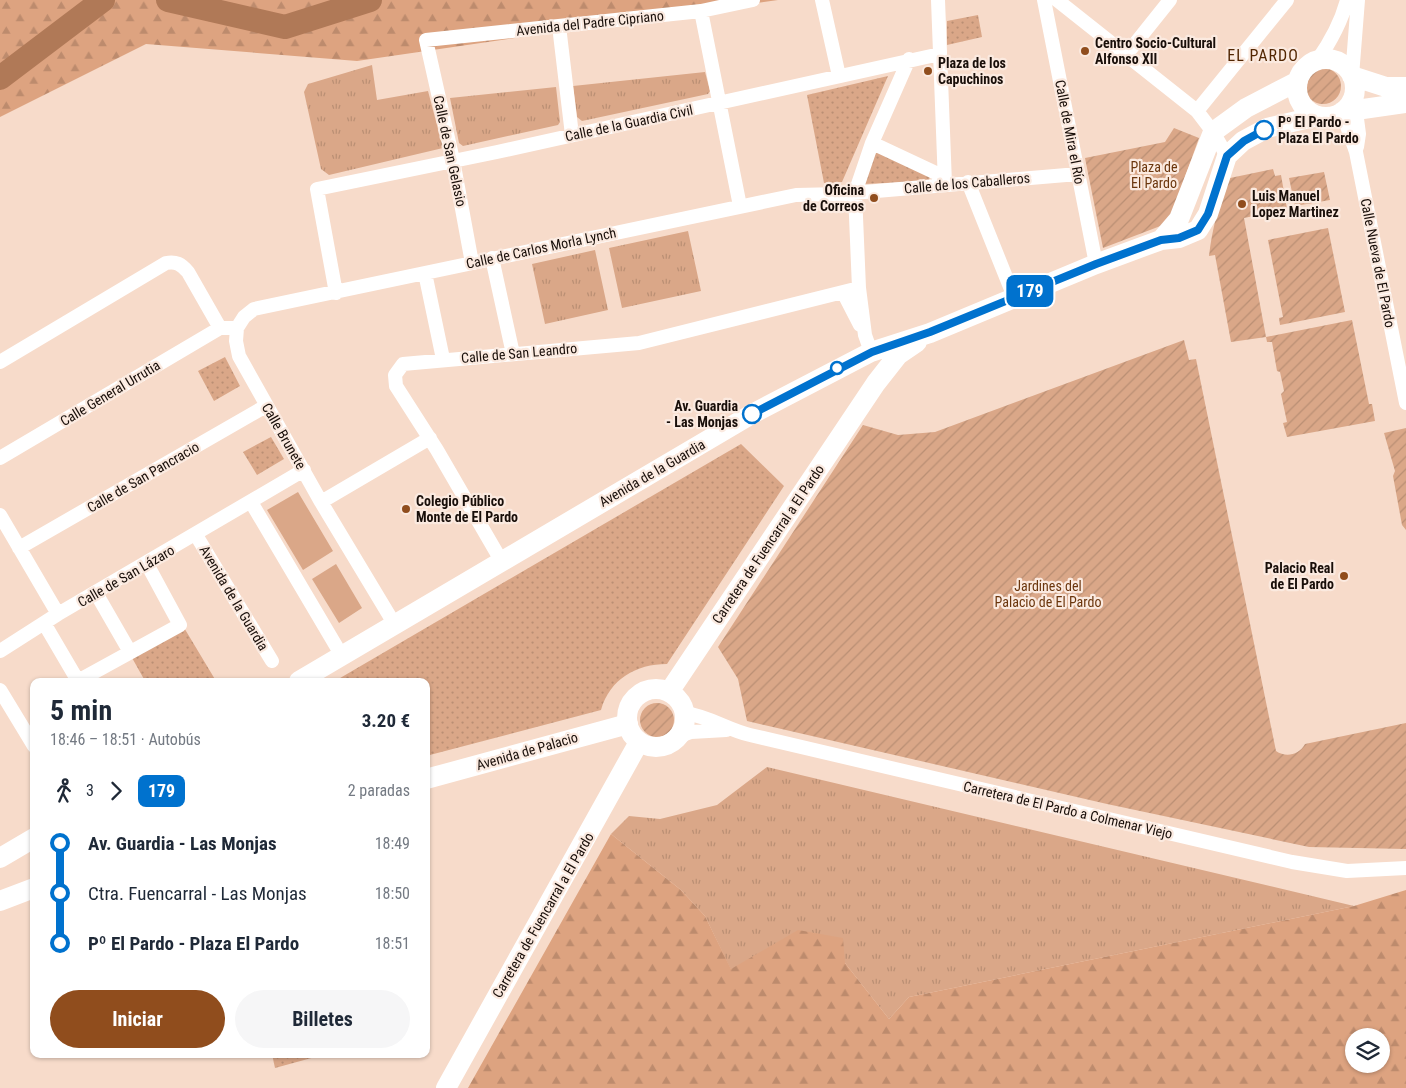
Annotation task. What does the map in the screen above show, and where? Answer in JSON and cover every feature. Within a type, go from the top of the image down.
[{"type":"street","name":"Avenida del Padre Cipriano","points":[[426,40],[701,11],[753,0]]},
{"type":"street","points":[[822,0],[838,76]]},
{"type":"street","points":[[938,0],[945,184]]},
{"type":"street","name":"Calle de Mira el Río","points":[[1044,0],[1096,264]]},
{"type":"street","points":[[1058,0],[1197,111],[1213,132],[1227,156],[1244,141],[1268,128],[1318,116],[1335,115],[1351,106],[1406,103]]},
{"type":"street","points":[[1126,55],[1170,0]]},
{"type":"street","points":[[1197,111],[1287,0]]},
{"type":"street","points":[[1318,116],[1311,112],[1301,100],[1298,82],[1303,71],[1317,61],[1331,41],[1343,18],[1347,0]]},
{"type":"street","points":[[1351,106],[1358,0]]},
{"type":"street","points":[[701,11],[740,206]]},
{"type":"street","points":[[559,26],[572,135]]},
{"type":"street","name":"Calle de San Gelasio","points":[[426,40],[453,160],[472,263]]},
{"type":"street","name":"Calle de la Guardia Civil","points":[[336,293],[317,189],[720,104],[940,54]]},
{"type":"street","points":[[871,390],[868,343],[859,288],[855,193],[872,143],[909,60]]},
{"type":"street","points":[[1317,61],[1336,61],[1348,69],[1352,76],[1386,87],[1406,87]]},
{"type":"street","points":[[1173,232],[1213,132],[1246,108],[1298,82]]},
{"type":"street","name":"Calle Nueva de El Pardo","points":[[1351,106],[1356,152],[1406,403]]},
{"type":"street","points":[[872,143],[936,173],[945,184]]},
{"type":"street","name":"Avenida de la Guardia","points":[[304,678],[752,414],[825,375],[868,343],[930,332],[1173,232],[1198,230],[1208,214],[1227,156]]},
{"type":"street","name":"Calle de los Caballeros","points":[[855,193],[1078,174]]},
{"type":"street","points":[[968,182],[1014,297]]},
{"type":"street","name":"Calle de Carlos Morla Lynch","points":[[237,328],[244,317],[254,309],[796,195],[855,193]]},
{"type":"street","points":[[492,258],[513,354]]},
{"type":"street","points":[[0,362],[166,263],[181,264],[188,272],[220,328],[237,328]]},
{"type":"street","points":[[425,273],[443,360]]},
{"type":"street","name":"Calle de San Leandro","points":[[502,562],[430,438],[396,386],[395,375],[403,364],[640,343],[859,288]]},
{"type":"street","points":[[843,292],[868,343],[880,357],[898,355]]},
{"type":"street","name":"Calle General Urrutia","points":[[0,458],[220,328]]},
{"type":"street","name":"Calle Brunete","points":[[237,328],[239,356],[321,502],[395,624]]},
{"type":"street","name":"Carretera de Fuencarral a El Pardo","points":[[669,692],[871,390],[898,355],[930,332]]},
{"type":"street","points":[[825,375],[852,370],[858,372],[864,378],[871,390]]},
{"type":"street","name":"Calle de San Pancracio","points":[[19,548],[266,406]]},
{"type":"street","points":[[321,502],[430,438]]},
{"type":"street","name":"Calle de San Lázaro","points":[[0,651],[58,614],[147,564],[304,470]]},
{"type":"street","points":[[251,502],[342,656]]},
{"type":"street","points":[[0,515],[58,614]]},
{"type":"street","name":"Avenida de la Guardia","points":[[196,535],[272,661]]},
{"type":"street","points":[[83,678],[180,625],[147,564]]},
{"type":"street","points":[[96,593],[130,652]]},
{"type":"street","points":[[44,623],[76,678]]},
{"type":"street","points":[[0,690],[30,739]]},
{"type":"street","points":[[652,690],[669,692],[680,701],[685,713],[684,728],[680,736],[673,742],[660,747],[650,747],[639,742],[632,734],[628,724],[630,706],[637,696],[652,690]]},
{"type":"street","points":[[685,713],[696,714],[731,730]]},
{"type":"street","name":"Avenida de Palacio","points":[[430,778],[628,724]]},
{"type":"street","points":[[680,736],[709,730],[731,730]]},
{"type":"street","name":"Carretera de El Pardo a Colmenar Viejo","points":[[731,730],[1292,862],[1347,871],[1406,868]]},
{"type":"street","name":"Carretera de Fuencarral a El Pardo","points":[[446,1088],[639,742]]},
{"type":"street","points":[[0,858],[30,840]]},
{"type":"street","points":[[0,900],[17,892]]},
{"type":"green space","points":[[0,0],[778,0],[357,61],[146,44],[0,117]]},
{"type":"green space","points":[[978,15],[982,37],[947,45],[947,21]]},
{"type":"green space","points":[[372,65],[377,100],[428,91],[443,148],[329,175],[321,169],[304,92],[308,84]]},
{"type":"green space","points":[[1323,68],[1330,69],[1336,73],[1340,79],[1340,93],[1336,99],[1330,103],[1323,104],[1316,103],[1310,99],[1306,93],[1305,86],[1306,79],[1310,73],[1316,69]]},
{"type":"green space","points":[[705,72],[710,91],[708,94],[582,121],[577,117],[573,86]]},
{"type":"green space","points":[[888,76],[842,182],[824,183],[807,95]]},
{"type":"green space","points":[[556,87],[560,122],[558,125],[463,146],[459,143],[450,98]]},
{"type":"green space","name":"Plaza de El Pardo","points":[[1174,128],[1199,138],[1172,213],[1163,225],[1103,248],[1085,158],[1165,142]]},
{"type":"green space","points":[[877,149],[930,175],[929,181],[863,184]]},
{"type":"green space","points":[[1273,169],[1275,176],[1281,175],[1287,209],[1244,218],[1266,337],[1231,342],[1215,255],[1209,256],[1216,216],[1230,178]]},
{"type":"green space","points":[[1324,172],[1330,200],[1295,206],[1289,178]]},
{"type":"green space","points":[[1328,228],[1345,312],[1280,325],[1279,318],[1283,317],[1268,240]]},
{"type":"green space","points":[[688,231],[701,291],[622,308],[609,248]]},
{"type":"green space","points":[[595,250],[608,310],[545,324],[532,264]]},
{"type":"green space","points":[[1352,320],[1369,404],[1372,404],[1375,421],[1287,437],[1283,423],[1287,422],[1281,394],[1284,391],[1280,372],[1277,371],[1272,342],[1267,342],[1266,337]]},
{"type":"green space","name":"Jardines del Palacio de El Pardo","points":[[1184,340],[1189,360],[1196,359],[1276,751],[1288,755],[1296,753],[1305,744],[1406,723],[1406,849],[1309,847],[1107,804],[747,721],[738,679],[718,647],[863,425],[898,435],[935,432]]},
{"type":"green space","points":[[225,357],[240,386],[214,401],[198,371]]},
{"type":"green space","points":[[1406,428],[1406,530],[1402,525],[1393,476],[1395,471],[1384,433]]},
{"type":"green space","points":[[271,437],[284,459],[257,475],[243,452]]},
{"type":"green space","points":[[741,444],[784,486],[667,664],[645,667],[626,675],[611,690],[601,710],[430,755],[430,678],[340,678]]},
{"type":"green space","points":[[298,492],[333,551],[303,570],[267,510]]},
{"type":"green space","points":[[336,564],[362,608],[339,623],[312,579]]},
{"type":"green space","points":[[183,626],[214,678],[143,678],[131,656]]},
{"type":"green space","points":[[657,703],[664,704],[669,708],[673,713],[673,727],[669,732],[664,736],[657,737],[650,736],[645,732],[641,727],[640,720],[641,713],[645,708],[650,704]]},
{"type":"green space","points":[[767,767],[1354,906],[909,997],[889,1019],[845,963],[798,931],[731,970],[705,916],[681,890],[611,834],[629,816],[660,819],[717,805]]},
{"type":"green space","points":[[611,834],[681,890],[705,916],[731,969],[798,930],[843,938],[845,963],[889,1019],[909,997],[1354,906],[1406,890],[1406,1088],[468,1088]]},
{"type":"green space","points":[[273,1058],[311,1058],[275,1068]]},
{"type":"waterway","points":[[0,78],[103,0]]},
{"type":"waterway","points":[[168,0],[285,27],[370,0]]},
{"type":"bus line","name":"179","points":[[752,414],[872,352],[968,318],[1096,264],[1161,240],[1179,238],[1198,230],[1208,214],[1227,156],[1244,141],[1264,130]]},
{"type":"place","name":"Centro Socio-Cultural Alfonso XII","points":[[1085,51]]},
{"type":"place","name":"Plaza de los Capuchinos","points":[[928,71]]},
{"type":"place","name":"Pº El Pardo - Plaza El Pardo","points":[[1264,130]]},
{"type":"place","name":"Oficina de Correos","points":[[874,198]]},
{"type":"place","name":"Luis Manuel Lopez Martinez","points":[[1242,204]]},
{"type":"place","name":"Av. Guardia - Las Monjas","points":[[752,414]]},
{"type":"place","name":"Colegio Público Monte de El Pardo","points":[[406,509]]},
{"type":"place","name":"Palacio Real de El Pardo","points":[[1344,576]]},
{"type":"district","name":"EL PARDO","points":[[1263,55]]}]
